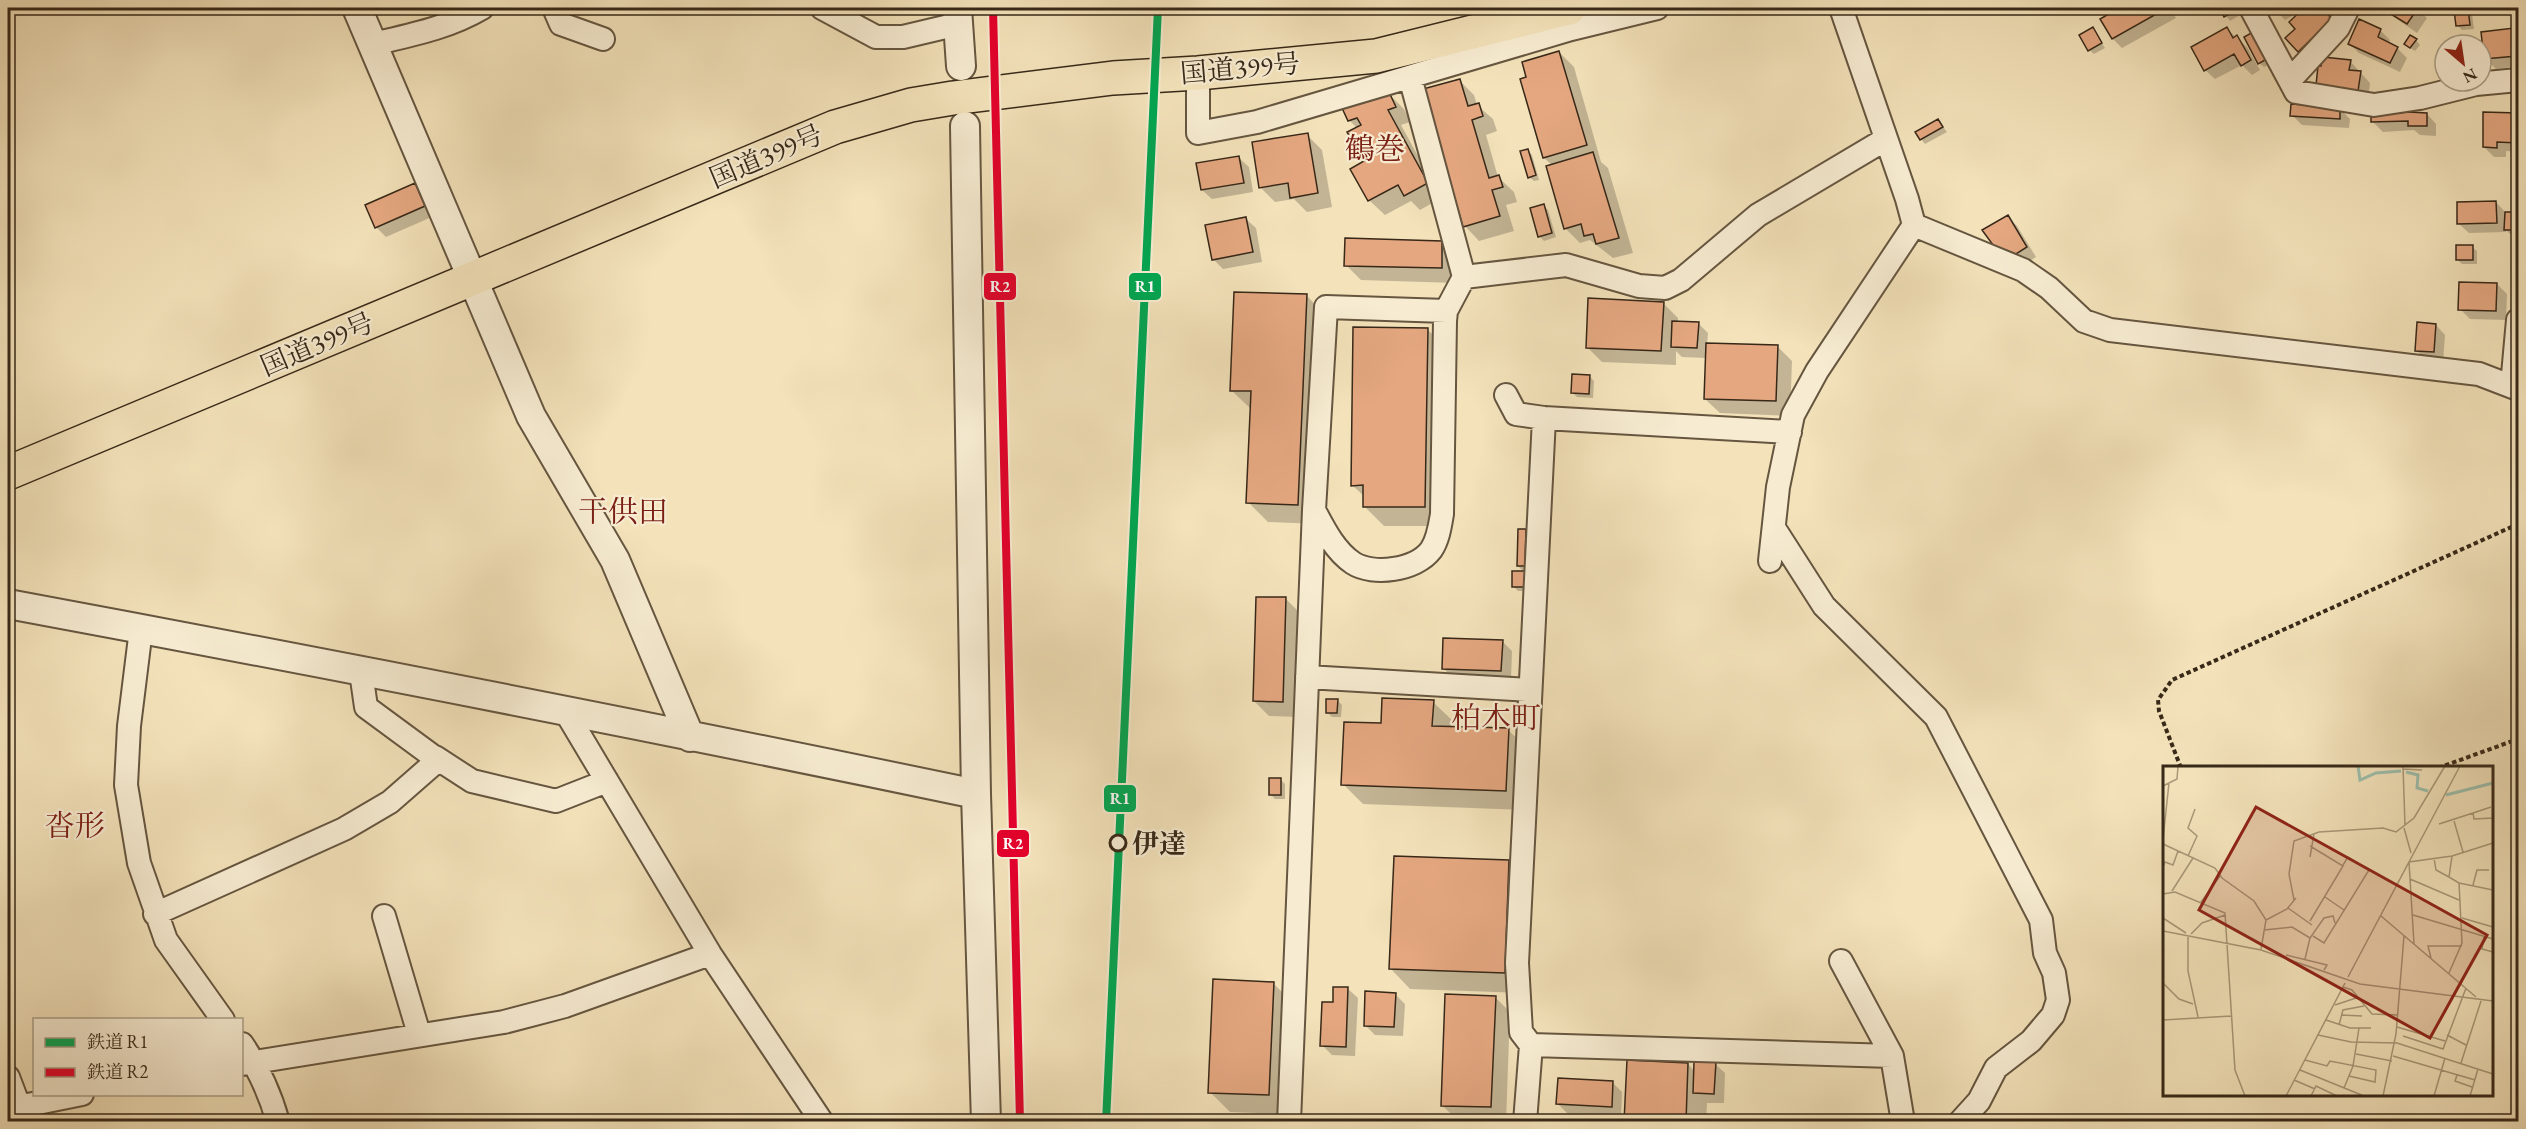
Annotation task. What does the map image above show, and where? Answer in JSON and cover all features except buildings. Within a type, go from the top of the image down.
[{"type":"highway","name":"国道399号","points":[[8,473],[835,127],[910,105],[1113,78],[1195,73],[1376,56],[1569,8]]},
{"type":"street","points":[[357,8],[531,416],[615,560],[690,737]]},
{"type":"street","points":[[373,44],[429,31],[482,8]]},
{"type":"street","points":[[554,8],[561,24],[603,39]]},
{"type":"street","points":[[822,8],[876,37],[903,37],[957,16],[960,66]]},
{"type":"street","points":[[1195,73],[1198,133],[1257,122],[1571,29],[1657,8]]},
{"type":"street","points":[[1841,8],[1914,225],[2023,270],[2049,288],[2084,321],[2110,330],[2479,374],[2515,387],[2518,320]]},
{"type":"street","points":[[2251,8],[2296,92],[2374,105],[2420,98],[2476,84],[2518,80]]},
{"type":"street","points":[[2290,80],[2338,28],[2348,8]]},
{"type":"street","points":[[1314,510],[1336,547],[1360,567],[1376,570],[1396,568],[1418,560],[1431,551],[1437,537],[1442,514],[1446,312],[1464,277],[1410,77]]},
{"type":"street","points":[[965,126],[976,794],[986,1122]]},
{"type":"street","points":[[1464,277],[1566,265],[1639,286],[1665,288],[1681,280],[1758,215],[1886,139]]},
{"type":"street","points":[[1770,561],[1778,487],[1793,415],[1817,371],[1914,225]]},
{"type":"street","points":[[1289,1122],[1314,510],[1326,307],[1446,312]]},
{"type":"street","points":[[1506,395],[1516,414],[1544,418],[1790,432]]},
{"type":"street","points":[[1525,1122],[1531,1045],[1521,1032],[1517,963],[1544,418]]},
{"type":"street","points":[[1774,528],[1824,606],[1936,717],[2041,920],[2045,953],[2054,973],[2058,1000],[2054,1015],[2031,1041],[1996,1068],[1979,1101],[1960,1122]]},
{"type":"street","points":[[8,603],[564,709],[690,737],[976,794]]},
{"type":"street","points":[[141,628],[129,726],[126,785],[139,863],[166,940],[222,1018]]},
{"type":"street","points":[[361,672],[366,707],[472,781],[556,801],[607,781]]},
{"type":"street","points":[[1307,677],[1530,690]]},
{"type":"street","points":[[564,709],[710,954],[822,1122]]},
{"type":"street","points":[[155,914],[344,829],[390,802],[438,760],[435,757]]},
{"type":"street","points":[[384,916],[419,1034]]},
{"type":"street","points":[[278,1122],[269,1089],[246,1057],[504,1022],[565,1006],[710,954]]},
{"type":"street","points":[[1841,961],[1892,1056],[1903,1122]]},
{"type":"street","points":[[1531,1045],[1892,1056]]},
{"type":"street","points":[[8,1077],[14,1108],[77,1096]]},
{"type":"path","points":[[2180,766],[2159,711],[2158,700],[2172,680],[2518,524]]},
{"type":"path","points":[[2444,766],[2518,739]]},
{"type":"rail line","name":"R2","points":[[993,8],[1020,1122]]},
{"type":"rail line","name":"R1","points":[[1106,1122],[1158,8]]},
{"type":"place","name":"伊達","points":[[1118,843]]},
{"type":"district","name":"鶴巻","points":[[1375,148]]},
{"type":"district","name":"干供田","points":[[623,511]]},
{"type":"district","name":"柏木町","points":[[1496,717]]},
{"type":"district","name":"沓形","points":[[75,825]]}]
